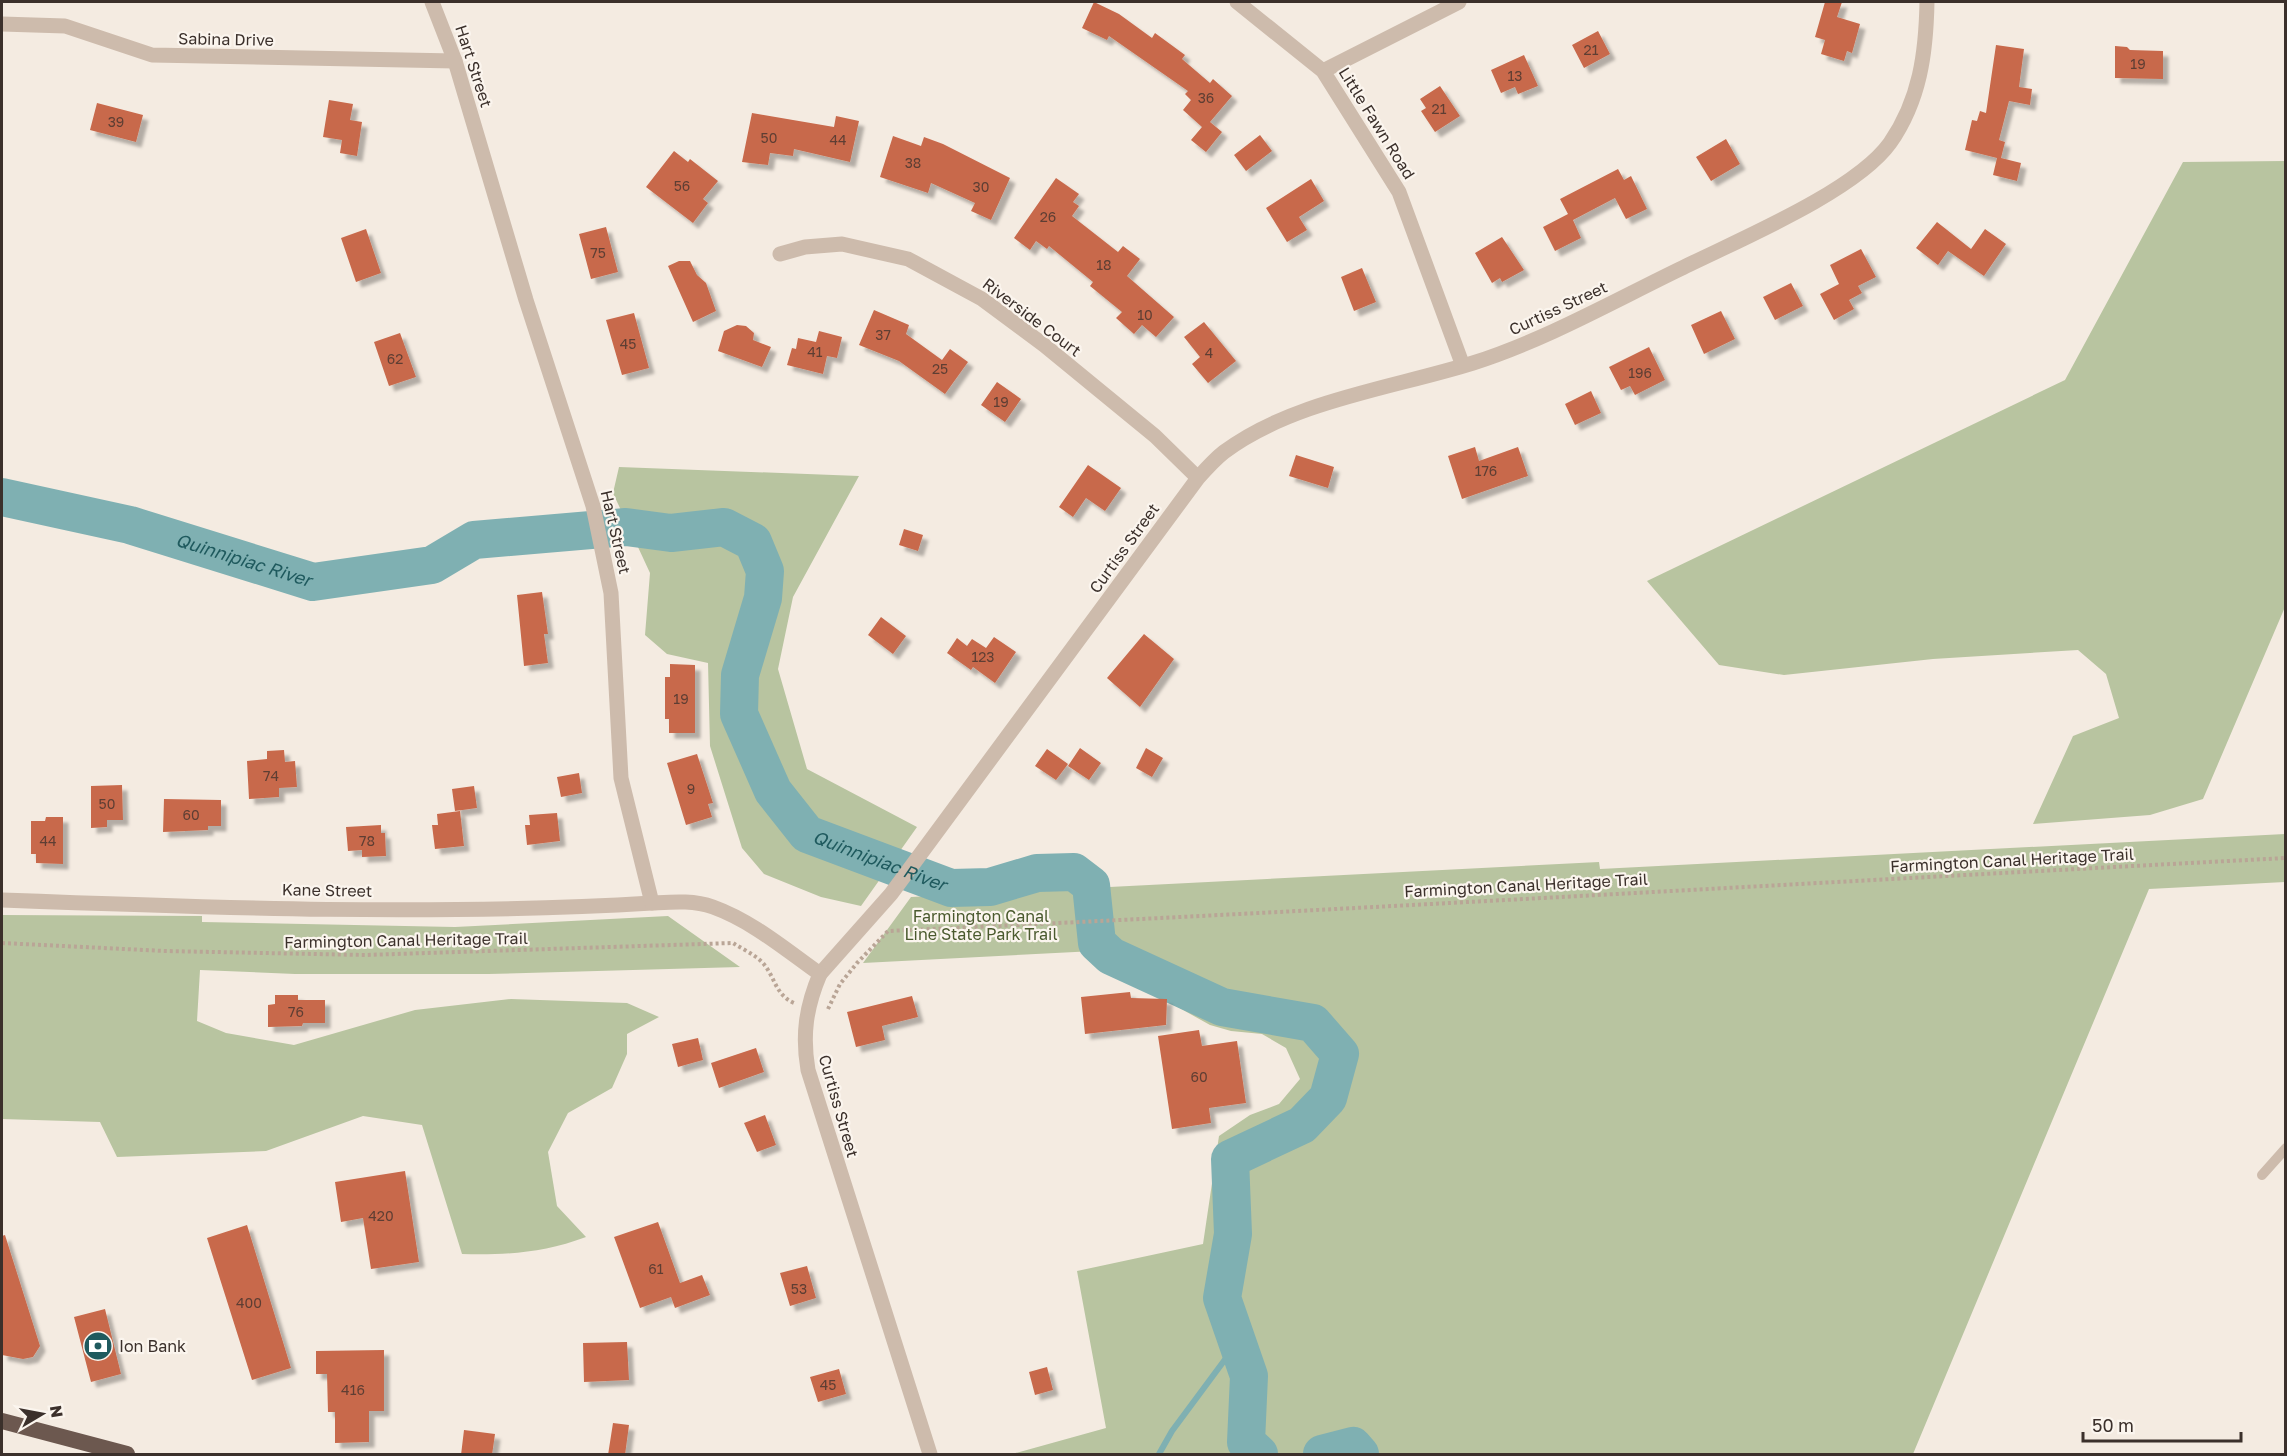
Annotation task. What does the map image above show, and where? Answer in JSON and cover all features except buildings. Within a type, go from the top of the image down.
[{"type":"highway","points":[[2,1421],[127,1455]]},
{"type":"street","name":"Hart Street","points":[[432,2],[455,61],[526,300],[593,506],[604,552],[615,648],[621,778],[652,903]]},
{"type":"street","name":"Little Fawn Road","points":[[1237,2],[1323,71],[1400,192],[1463,366]]},
{"type":"street","points":[[1323,71],[1460,2]]},
{"type":"street","name":"Curtiss Street","points":[[930,1455],[814,1093],[804,1034],[808,1006],[820,974],[891,894],[1198,478],[1223,453],[1274,423],[1309,410],[1506,352],[1575,321],[1755,232],[1842,184],[1868,166],[1889,143],[1911,107],[1921,74],[1927,2]]},
{"type":"street","name":"Sabina Drive","points":[[2,24],[65,26],[152,55],[455,61]]},
{"type":"street","name":"Riverside Court","points":[[780,254],[805,247],[842,244],[908,259],[982,299],[1035,338],[1155,436],[1198,478]]},
{"type":"street","name":"Kane Street","points":[[2,900],[419,910],[554,908],[652,903]]},
{"type":"street","points":[[652,903],[681,902],[711,906],[764,934],[820,974]]},
{"type":"lane","points":[[2262,1175],[2286,1148]]},
{"type":"path","name":"Farmington Canal Heritage Trail","points":[[808,1006],[827,1010],[840,984],[888,931],[1078,924],[1803,882],[2286,858]]},
{"type":"path","name":"Farmington Canal Heritage Trail","points":[[2,943],[165,951],[365,955],[733,943],[762,962],[784,998]]},
{"type":"green space","points":[[2285,161],[2285,607],[2203,799],[2150,815],[2033,824],[2073,736],[2119,718],[2106,674],[2078,650],[1933,659],[1784,675],[1719,665],[1647,581],[2065,380],[2183,162]]},
{"type":"green space","points":[[619,467],[859,476],[793,597],[778,669],[807,769],[917,827],[861,906],[821,897],[764,874],[742,848],[710,746],[708,663],[667,654],[645,635],[650,573],[613,493]]},
{"type":"green space","name":"Farmington Canal Line State Park Trail","points":[[2285,834],[2285,882],[2149,889],[1913,1454],[1012,1454],[1106,1428],[1077,1271],[1203,1244],[1219,1136],[1250,1115],[1279,1104],[1300,1079],[1286,1048],[1262,1034],[1231,1031],[1210,1025],[1140,986],[1134,949],[863,963],[911,897],[1599,862],[1600,869]]},
{"type":"green space","points":[[2,915],[202,916],[202,922],[455,927],[668,916],[740,967],[488,974],[295,974],[200,970],[197,1021],[226,1033],[294,1045],[415,1010],[511,999],[627,1003],[659,1017],[627,1034],[627,1054],[612,1088],[568,1113],[548,1152],[557,1206],[586,1237],[555,1247],[525,1252],[462,1254],[422,1125],[363,1116],[266,1151],[117,1157],[100,1122],[2,1119]]},
{"type":"waterway","name":"Quinnipiac River","points":[[2,497],[130,525],[313,582],[432,565],[474,540],[626,527],[671,533],[724,527],[753,542],[765,571],[763,598],[740,675],[739,714],[773,791],[807,834],[951,888],[990,887],[1037,873],[1074,872],[1091,885],[1097,943],[1111,956],[1222,1007],[1313,1023],[1340,1054],[1328,1098],[1302,1125],[1230,1159],[1233,1234],[1222,1298],[1249,1376],[1246,1442],[1259,1454]]},
{"type":"waterway","points":[[1159,1454],[1172,1431],[1238,1342]]},
{"type":"waterway","name":"Quinnipiac River","points":[[1322,1454],[1353,1446],[1360,1454]]},
{"type":"place","name":"Ion Bank","points":[[98,1346]]}]
